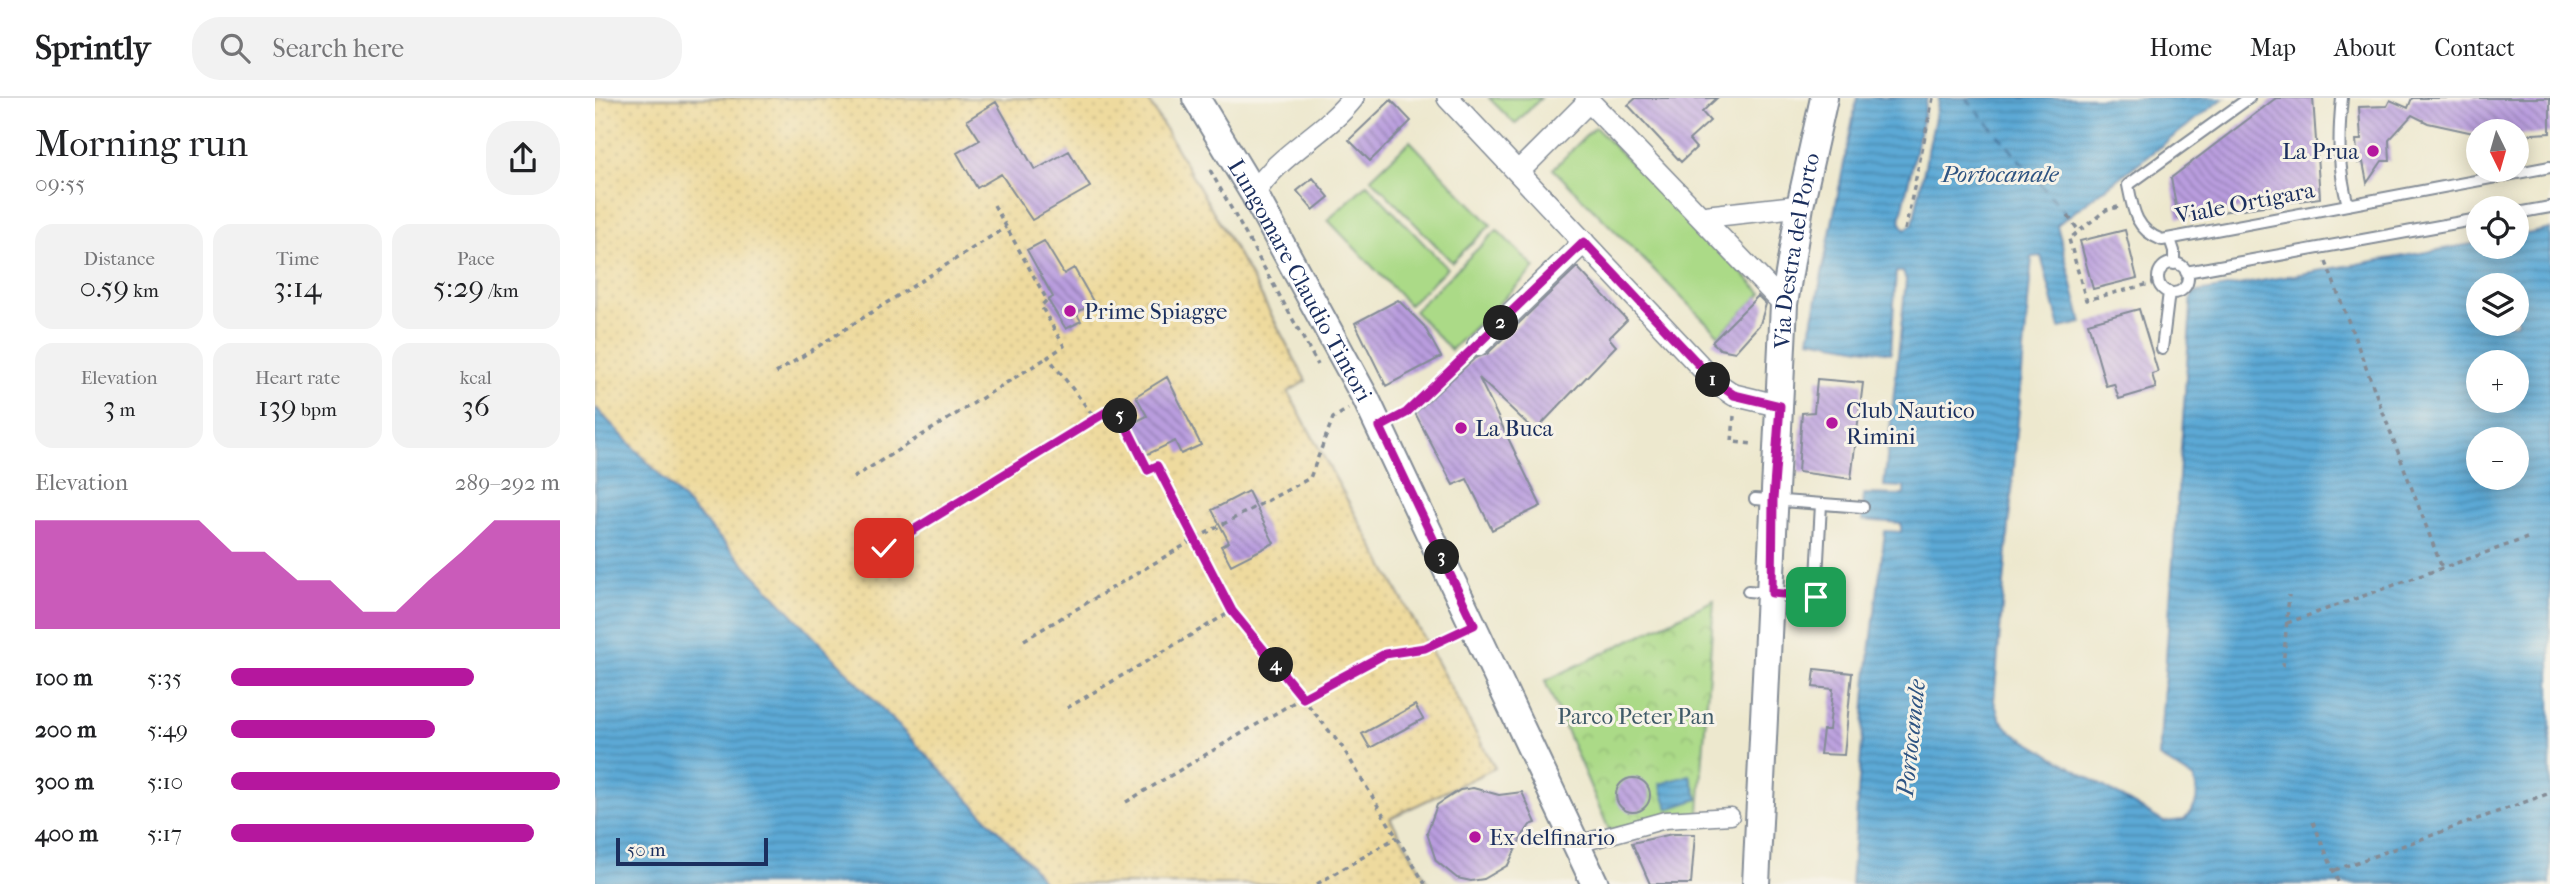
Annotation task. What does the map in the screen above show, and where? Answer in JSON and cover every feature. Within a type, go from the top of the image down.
[{"type":"street","name":"Lungomare Claudio Tintori","points":[[1196,98],[1254,194],[1380,427],[1595,884]]},
{"type":"street","points":[[1254,194],[1266,173],[1310,141],[1353,98]]},
{"type":"street","points":[[1448,98],[1716,383],[1734,395],[1780,406]]},
{"type":"street","name":"Via Destra del Porto","points":[[1756,884],[1764,500],[1780,406],[1784,304],[1800,206],[1824,98]]},
{"type":"street","points":[[1519,171],[1588,99],[1784,304]]},
{"type":"street","points":[[1701,217],[1800,206]]},
{"type":"street","points":[[1478,345],[1584,242]]},
{"type":"street","points":[[1578,844],[1665,820],[1731,816]]},
{"type":"lane","points":[[2131,202],[2128,185],[2249,98]]},
{"type":"lane","points":[[2341,98],[2338,148],[2340,178],[2348,205]]},
{"type":"lane","name":"Viale Ortigara","points":[[2131,202],[2146,234],[2162,240],[2550,167]]},
{"type":"lane","points":[[2529,211],[2550,207]]},
{"type":"lane","points":[[2186,272],[2187,280],[2183,289],[2169,292],[2161,287],[2158,279],[2164,266],[2174,264],[2186,272],[2466,221]]},
{"type":"lane","points":[[2169,239],[2174,251],[2174,264]]},
{"type":"lane","points":[[2162,349],[2169,292]]},
{"type":"lane","points":[[1764,500],[1863,508]]},
{"type":"lane","points":[[1760,592],[1816,597],[1821,504]]},
{"type":"path","points":[[1905,230],[1934,98]]},
{"type":"path","name":"Lungomare Claudio Tintori","points":[[1210,170],[1324,374]]},
{"type":"path","points":[[2131,202],[2106,210],[2069,239],[2086,300],[2153,283],[2160,254],[2174,251]]},
{"type":"path","points":[[853,478],[1065,346],[1041,306],[1047,300],[994,205]]},
{"type":"path","points":[[2068,216],[2080,231]]},
{"type":"path","points":[[776,373],[1006,227]]},
{"type":"path","points":[[2321,248],[2442,568]]},
{"type":"path","points":[[1380,427],[1406,413],[1478,345]]},
{"type":"path","points":[[1048,357],[1095,418]]},
{"type":"path","points":[[1733,442],[1734,395]]},
{"type":"path","points":[[884,548],[1116,406],[1148,470],[1157,466],[1232,611],[1343,748],[1425,884]]},
{"type":"path","name":"Lungomare Claudio Tintori","points":[[1195,539],[1310,478],[1333,418],[1344,411],[1351,422]]},
{"type":"path","points":[[2287,623],[2527,538]]},
{"type":"path","points":[[1024,640],[1195,539]]},
{"type":"path","points":[[2283,667],[2289,595]]},
{"type":"path","points":[[1067,708],[1232,611]]},
{"type":"path","points":[[1126,802],[1303,698],[1385,654],[1425,648],[1455,634],[1450,622]]},
{"type":"path","points":[[2335,870],[2550,793]]},
{"type":"path","points":[[2313,822],[2339,884]]},
{"type":"path","points":[[1317,884],[1397,837]]},
{"type":"sand","points":[[595,98],[1147,98],[1252,278],[1306,381],[1288,392],[1495,768],[1390,818],[1429,884],[1045,884],[1029,863],[595,407]]},
{"type":"green space","points":[[1489,98],[1541,98],[1515,124]]},
{"type":"green space","points":[[1595,127],[1762,293],[1719,335],[1553,169]]},
{"type":"green space","points":[[1410,141],[1491,225],[1452,262],[1371,178]]},
{"type":"green space","points":[[1367,184],[1447,268],[1409,305],[1328,220]]},
{"type":"green space","points":[[1497,230],[1535,268],[1451,350],[1414,311]]},
{"type":"green space","name":"Parco Peter Pan","points":[[1714,600],[1699,814],[1609,830],[1545,681]]},
{"type":"water","name":"Portocanale","points":[[1857,98],[1927,98],[1900,221],[1905,230],[1913,223],[1939,98],[2224,98],[2057,225],[2082,323],[2060,328],[2041,256],[2032,257],[1994,701],[2000,719],[2011,732],[2164,822],[2184,820],[2196,801],[2194,779],[2159,757],[2192,293],[2466,245],[2466,259],[2529,259],[2529,233],[2550,229],[2550,884],[1851,884],[1867,676],[1885,531],[1901,532],[1901,523],[1862,520],[1864,494],[1904,495],[1904,487],[1884,486],[1906,280],[1903,272],[1896,272],[1891,353],[1809,339]]},
{"type":"water","points":[[595,407],[1029,863],[1045,884],[595,884]]},
{"type":"water","points":[[1690,775],[1698,799],[1668,809],[1660,784]]},
{"type":"building","points":[[1636,98],[1717,98],[1702,112],[1710,121],[1689,140],[1696,148],[1681,162],[1628,105]]},
{"type":"building","points":[[2276,98],[2313,98],[2320,198],[2178,218],[2171,178]]},
{"type":"building","name":"La Prua","points":[[2412,98],[2550,98],[2550,133],[2529,134],[2529,119],[2466,119],[2466,131],[2428,123],[2412,115],[2389,140],[2390,161],[2382,161],[2367,183],[2363,162],[2358,163],[2356,140],[2361,140],[2359,107],[2387,106],[2390,100],[2408,108]]},
{"type":"building","points":[[1391,100],[1411,121],[1370,161],[1349,140]]},
{"type":"building","points":[[996,102],[1035,170],[1069,151],[1090,187],[1032,220],[1001,174],[977,188],[957,153],[980,140],[967,120]]},
{"type":"building","points":[[1313,178],[1329,197],[1313,210],[1297,191]]},
{"type":"building","points":[[2125,230],[2137,278],[2093,289],[2080,241]]},
{"type":"building","points":[[1044,241],[1064,274],[1074,268],[1094,303],[1076,313],[1081,321],[1066,329],[1048,300],[1053,297],[1027,250]]},
{"type":"building","points":[[1577,267],[1627,320],[1609,338],[1616,346],[1535,431],[1479,378],[1541,506],[1492,530],[1467,479],[1453,485],[1415,413],[1475,358],[1487,354]]},
{"type":"building","points":[[1758,296],[1766,304],[1760,324],[1735,352],[1720,349],[1712,342]]},
{"type":"building","points":[[1398,300],[1424,326],[1441,357],[1386,386],[1355,323]]},
{"type":"building","points":[[2139,309],[2158,372],[2152,374],[2156,388],[2119,399],[2114,384],[2106,386],[2088,323]]},
{"type":"building","points":[[1167,377],[1201,445],[1181,454],[1175,441],[1146,455],[1131,424],[1147,416],[1136,396]]},
{"type":"building","points":[[1817,379],[1863,383],[1851,479],[1798,472],[1802,413],[1814,412]]},
{"type":"building","points":[[1248,491],[1274,543],[1231,565],[1221,546],[1229,542],[1212,510]]},
{"type":"building","points":[[1815,669],[1852,673],[1844,755],[1820,754],[1823,730],[1829,730],[1833,689],[1813,687]]},
{"type":"building","points":[[1415,705],[1423,719],[1370,748],[1362,734]]},
{"type":"building","points":[[1633,778],[1645,783],[1650,795],[1645,807],[1633,812],[1621,807],[1616,795],[1621,783]]},
{"type":"building","name":"Ex delfinario","points":[[1473,788],[1499,795],[1522,792],[1536,823],[1530,825],[1520,840],[1508,865],[1484,879],[1471,881],[1457,878],[1436,861],[1427,833],[1437,805],[1460,790]]},
{"type":"building","points":[[1672,834],[1695,834],[1691,884],[1650,884],[1632,843]]},
{"type":"ferry route","points":[[1966,98],[2068,216]]},
{"type":"place","name":"La Prua","points":[[2373,151]]},
{"type":"place","name":"Prime Spiagge","points":[[1070,311]]},
{"type":"place","name":"Club Nautico Rimini","points":[[1832,423]]},
{"type":"place","name":"La Buca","points":[[1461,428]]},
{"type":"place","name":"Ex delfinario","points":[[1475,837]]},
{"type":"route","points":[[884,548],[1116,406],[1148,470],[1157,466],[1232,611],[1303,698],[1385,654],[1425,648],[1474,625],[1380,427],[1406,413],[1584,242],[1716,383],[1734,395],[1780,406],[1773,500],[1772,593],[1816,597]]}]
